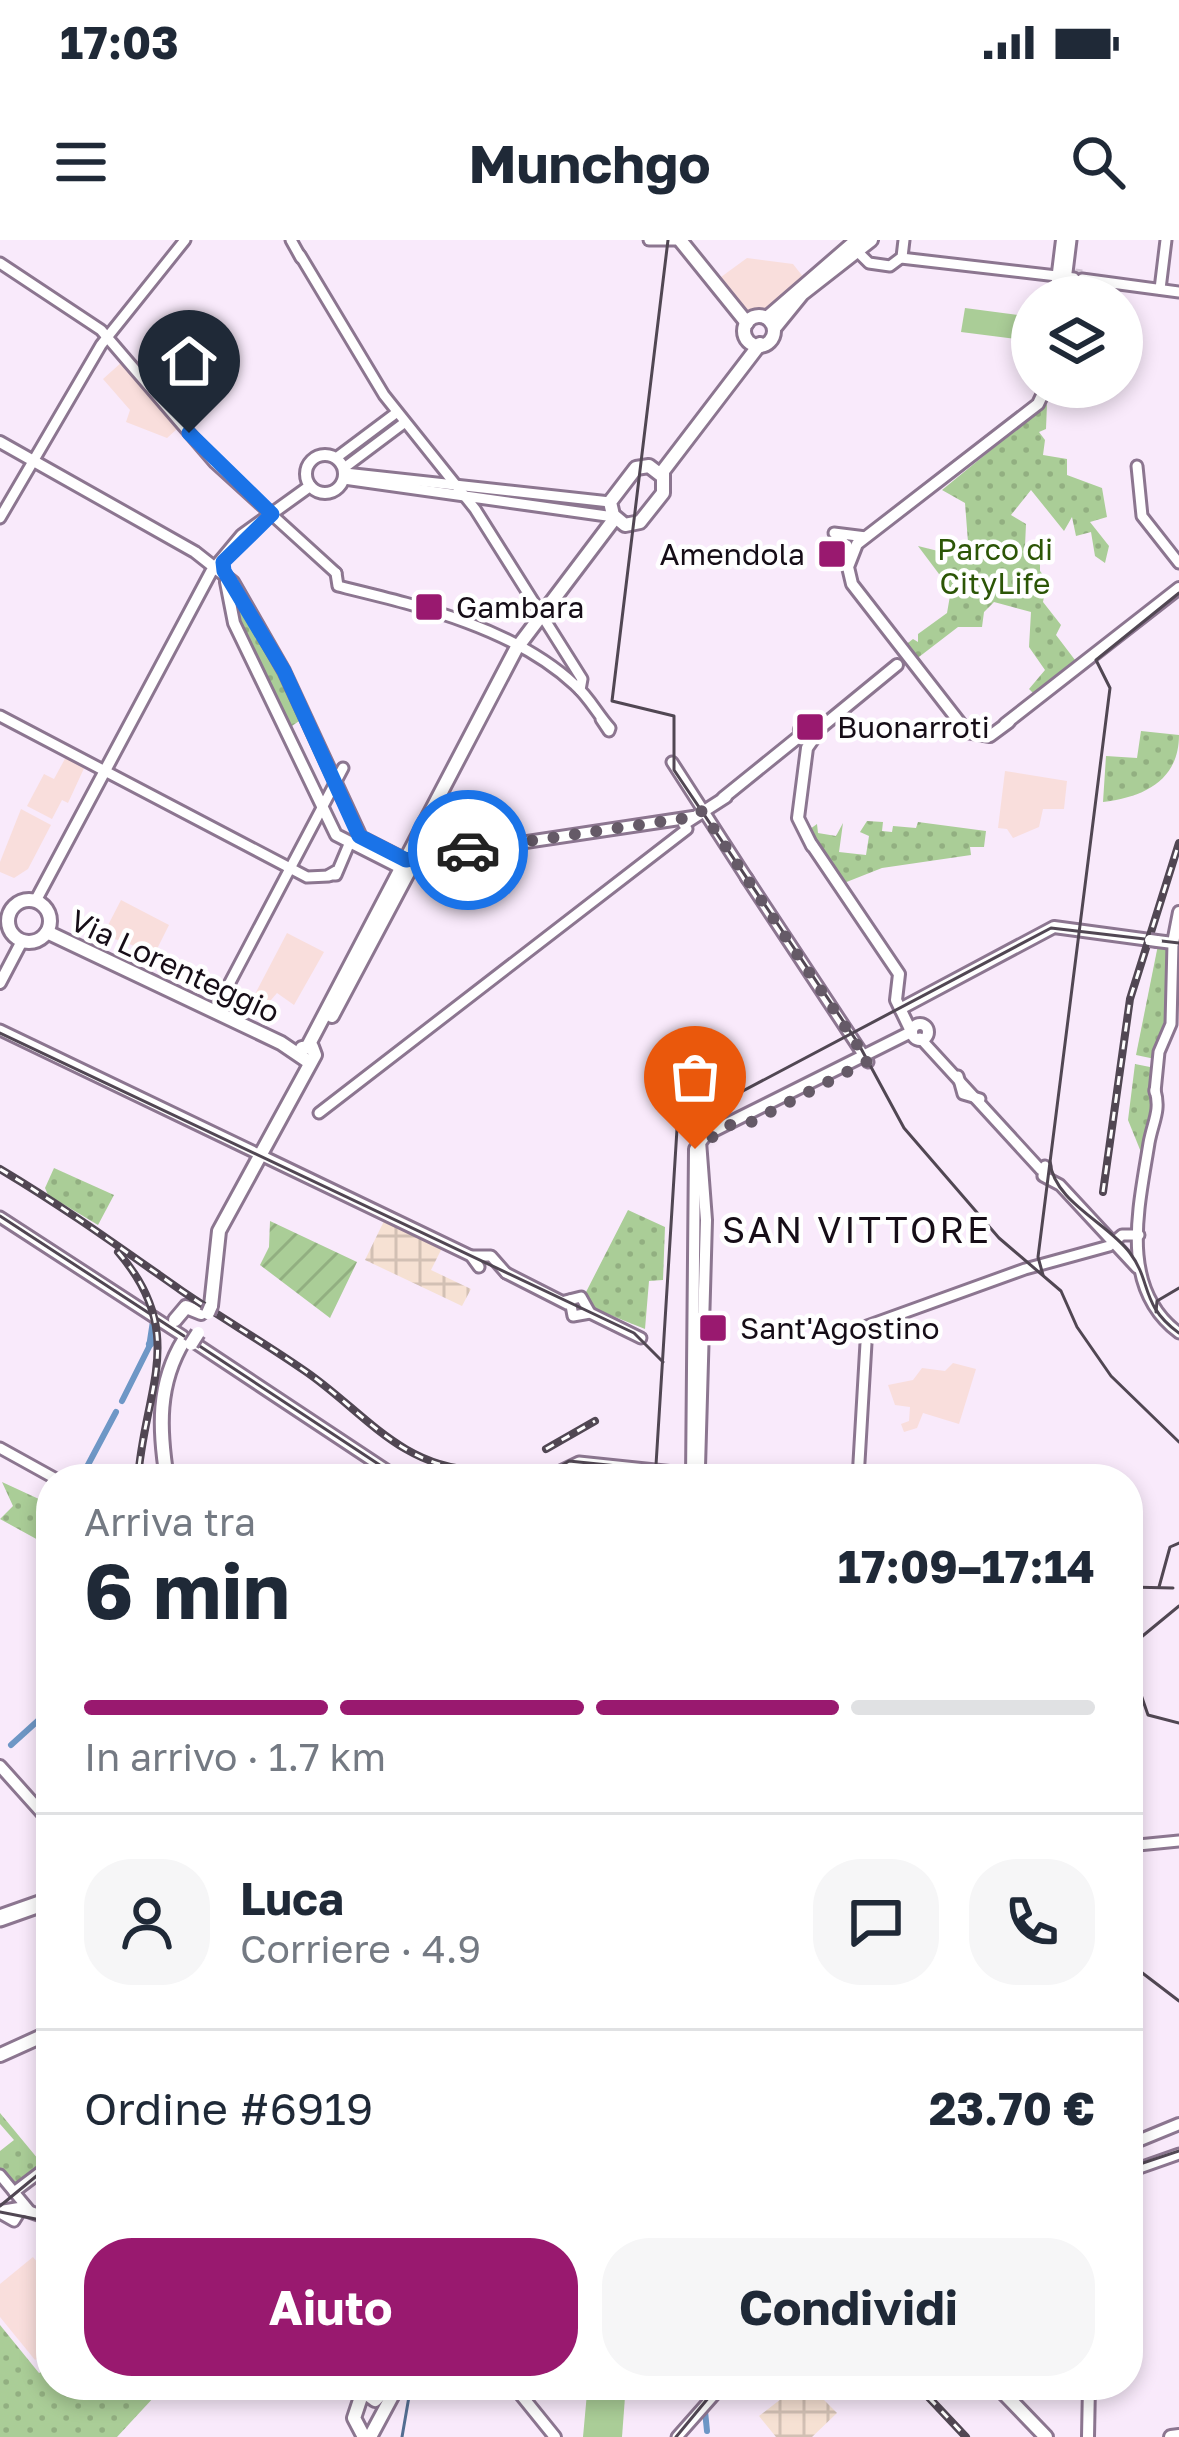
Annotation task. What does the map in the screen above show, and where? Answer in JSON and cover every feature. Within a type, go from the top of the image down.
[{"type":"highway","points":[[0,1922],[36,1911]]},
{"type":"main road","points":[[682,240],[746,317],[772,322]]},
{"type":"main road","points":[[772,322],[853,244],[872,240]]},
{"type":"main road","points":[[1067,240],[1069,275]]},
{"type":"main road","points":[[746,317],[742,334],[753,344]]},
{"type":"main road","points":[[169,1464],[165,1424],[182,1352],[201,1310],[214,1246],[307,1053],[520,650],[616,515],[696,421],[753,344],[773,335],[772,322]]},
{"type":"main road","points":[[942,481],[1033,408]]},
{"type":"main road","points":[[1037,408],[855,545],[849,578],[959,723],[974,735],[1001,728],[1166,599],[1179,578]]},
{"type":"main road","points":[[978,457],[1007,428]]},
{"type":"main road","points":[[0,442],[176,543],[232,592],[233,619],[336,835],[412,859],[692,819],[809,737],[896,663],[900,646]]},
{"type":"main road","points":[[322,455],[342,470],[328,493],[310,486],[310,462],[322,455]]},
{"type":"main road","points":[[616,515],[638,524],[663,493],[653,470]]},
{"type":"main road","points":[[18,943],[35,941],[52,931],[41,899],[211,573],[249,531],[310,486]]},
{"type":"main road","points":[[211,573],[246,601],[338,779],[354,838]]},
{"type":"main road","points":[[896,663],[913,663]]},
{"type":"main road","points":[[267,690],[286,681]]},
{"type":"main road","points":[[286,732],[306,724]]},
{"type":"main road","points":[[693,1464],[702,1223],[699,1150],[708,1137],[910,1038],[896,975],[801,823],[809,737]]},
{"type":"main road","points":[[18,943],[5,910],[20,901],[41,899]]},
{"type":"main road","points":[[902,1008],[1046,931],[1174,943],[1179,912]]},
{"type":"main road","name":"Via Lorenteggio","points":[[52,931],[282,1039]]},
{"type":"main road","name":"Via Lorenteggio","points":[[52,931],[282,1039]]},
{"type":"main road","points":[[0,972],[18,943]]},
{"type":"main road","points":[[0,983],[18,943]]},
{"type":"main road","points":[[282,1039],[307,1053]]},
{"type":"main road","points":[[175,1320],[183,1308],[201,1310]]},
{"type":"main road","points":[[0,1760],[36,1803]]},
{"type":"main road","points":[[0,2055],[36,2039]]},
{"type":"main road","points":[[1143,2135],[1179,2122]]},
{"type":"main road","points":[[0,2214],[25,2211],[36,2216]]},
{"type":"main road","points":[[360,2400],[354,2419],[367,2437],[384,2400]]},
{"type":"main road","points":[[525,2400],[555,2437]]},
{"type":"main road","points":[[1011,2400],[1046,2437]]},
{"type":"main road","points":[[1022,2400],[1057,2437]]},
{"type":"main road","points":[[1085,2437],[1089,2400]]},
{"type":"street","points":[[0,518],[92,362],[185,240]]},
{"type":"street","points":[[649,240],[682,240]]},
{"type":"street","points":[[1160,286],[1166,240]]},
{"type":"street","points":[[853,244],[871,264],[890,266],[903,249],[1179,289]]},
{"type":"street","points":[[296,248],[398,419],[476,514],[606,726]]},
{"type":"street","points":[[0,263],[99,328],[211,459],[336,573],[345,572],[346,583],[430,604],[578,682]]},
{"type":"street","points":[[342,470],[398,419]]},
{"type":"street","points":[[0,529],[32,458]]},
{"type":"street","points":[[342,470],[616,515]]},
{"type":"street","points":[[1140,485],[1144,519],[1179,578]]},
{"type":"street","points":[[834,538],[855,545]]},
{"type":"street","points":[[0,714],[312,875],[331,873],[354,838]]},
{"type":"street","points":[[674,767],[689,793],[692,819]]},
{"type":"street","points":[[218,1007],[338,779]]},
{"type":"street","points":[[692,819],[718,836],[867,1058]]},
{"type":"street","points":[[318,1111],[692,819]]},
{"type":"street","points":[[1114,1247],[1130,1256],[1140,1220],[1158,1109],[1156,1090],[1165,1036],[1172,1025],[1174,943]]},
{"type":"street","points":[[0,1033],[567,1302],[574,1316],[586,1310],[641,1338]]},
{"type":"street","points":[[910,1038],[958,1076],[963,1094],[978,1097],[1139,1274]]},
{"type":"street","points":[[0,1216],[182,1352],[374,1464]]},
{"type":"street","points":[[859,1464],[867,1326],[1040,1265],[1136,1240]]},
{"type":"street","points":[[1136,1240],[1139,1274],[1154,1308],[1179,1333]]},
{"type":"street","points":[[482,1261],[500,1270]]},
{"type":"street","points":[[0,1448],[36,1468]]},
{"type":"street","points":[[1143,1845],[1179,1841]]},
{"type":"street","points":[[1143,2164],[1179,2152]]},
{"type":"street","points":[[0,2175],[25,2211]]},
{"type":"street","points":[[14,2192],[36,2175]]},
{"type":"street","points":[[677,2437],[708,2400]]},
{"type":"shaded area","points":[[747,258],[793,264],[804,278],[771,312],[750,313],[721,277]]},
{"type":"shaded area","points":[[122,362],[177,429],[167,438],[126,422],[130,410],[103,379]]},
{"type":"shaded area","points":[[67,755],[86,764],[68,803],[62,800],[52,819],[27,806],[44,774],[54,779]]},
{"type":"shaded area","points":[[1005,771],[1067,781],[1064,809],[1043,809],[1039,827],[1013,838],[1007,829],[998,828]]},
{"type":"shaded area","points":[[21,809],[51,825],[28,869],[14,878],[0,872],[0,862]]},
{"type":"shaded area","points":[[121,900],[169,925],[155,953],[103,935]]},
{"type":"shaded area","points":[[287,933],[324,952],[294,1005],[277,993],[265,1007],[253,998]]},
{"type":"shaded area","points":[[384,1221],[442,1248],[431,1270],[471,1289],[462,1306],[365,1260]]},
{"type":"shaded area","points":[[953,1363],[976,1369],[959,1424],[923,1413],[917,1428],[904,1432],[901,1424],[909,1421],[910,1407],[895,1405],[888,1385],[913,1380],[922,1368],[945,1371]]},
{"type":"shaded area","points":[[33,2257],[36,2261],[35,2360],[0,2317],[0,2284]]},
{"type":"shaded area","points":[[780,2400],[824,2400],[837,2413],[812,2437],[776,2437],[759,2416]]},
{"type":"green space","points":[[965,308],[1011,314],[1011,338],[961,332]]},
{"type":"green space","name":"Parco di CityLife","points":[[1042,408],[1047,408],[1046,429],[1039,432],[1045,440],[1043,455],[1067,459],[1067,475],[1102,488],[1107,517],[1090,522],[1109,546],[1105,563],[1095,556],[1091,532],[1076,536],[1072,517],[1064,531],[1031,490],[1011,515],[1026,524],[1025,546],[1040,554],[1040,571],[1047,580],[1043,602],[1061,625],[1056,635],[1075,660],[1033,693],[1029,689],[1045,670],[1029,647],[1031,612],[994,602],[984,612],[982,627],[958,627],[915,660],[904,646],[913,639],[918,642],[918,634],[947,613],[951,590],[918,546],[950,554],[968,542],[965,503],[942,490]]},
{"type":"green space","points":[[234,592],[302,719],[289,728],[234,612]]},
{"type":"green space","points":[[1141,731],[1179,735],[1173,763],[1146,790],[1103,802],[1106,756],[1137,758]]},
{"type":"green space","points":[[867,821],[883,822],[882,831],[892,832],[893,826],[916,828],[918,822],[986,831],[984,847],[970,847],[971,855],[882,868],[844,883],[810,829],[817,824],[818,833],[836,836],[843,823],[839,852],[866,855],[869,836],[860,832]]},
{"type":"green space","points":[[1158,945],[1171,947],[1170,1022],[1155,1059],[1136,1055]]},
{"type":"green space","points":[[1135,1064],[1155,1068],[1156,1111],[1145,1162],[1128,1120]]},
{"type":"green space","points":[[54,1168],[114,1195],[98,1225],[48,1195],[45,1188]]},
{"type":"green space","points":[[628,1210],[665,1227],[663,1280],[649,1281],[645,1329],[590,1307],[585,1294]]},
{"type":"green space","points":[[270,1221],[357,1262],[330,1318],[260,1265],[269,1247]]},
{"type":"green space","points":[[2,1482],[36,1498],[36,1539],[0,1519],[13,1506]]},
{"type":"green space","points":[[0,2113],[36,2157],[36,2170],[15,2186],[0,2170],[0,2151],[14,2140],[0,2124]]},
{"type":"green space","points":[[0,2325],[36,2369],[36,2400],[151,2400],[117,2437],[0,2437]]},
{"type":"green space","points":[[586,2400],[625,2400],[622,2437],[583,2437]]},
{"type":"waterway","points":[[122,1401],[149,1347],[153,1321]]},
{"type":"waterway","points":[[150,1344],[155,1337]]},
{"type":"waterway","points":[[88,1464],[116,1412]]},
{"type":"waterway","points":[[11,1745],[36,1722]]},
{"type":"waterway","points":[[402,2437],[408,2400]]},
{"type":"waterway","points":[[705,2411],[707,2431]]},
{"type":"tunnel","points":[[1075,273],[1082,274]]},
{"type":"tram line","points":[[668,240],[612,701],[674,716],[674,770],[858,1043],[904,1128],[999,1238],[1061,1291],[1077,1327],[1111,1376],[1179,1442]]},
{"type":"tram line","points":[[1043,1275],[1038,1257],[1110,688],[1096,660],[1179,593]]},
{"type":"tram line","points":[[656,1464],[678,1113],[705,1111],[1051,928],[1179,943]]},
{"type":"tram line","points":[[0,1033],[634,1333],[663,1362]]},
{"type":"tram line","points":[[1050,1162],[1061,1189],[1130,1253],[1158,1313],[1179,1333]]},
{"type":"tram line","points":[[0,1216],[184,1336]]},
{"type":"tram line","points":[[1156,1312],[1157,1301],[1179,1288]]},
{"type":"tram line","points":[[195,1343],[378,1464]]},
{"type":"tram line","points":[[564,1464],[598,1464]]},
{"type":"tram line","points":[[1159,1587],[1170,1547],[1179,1543]]},
{"type":"tram line","points":[[1143,1587],[1173,1588]]},
{"type":"tram line","points":[[1143,1636],[1179,1606]]},
{"type":"tram line","points":[[1143,1700],[1148,1715],[1179,1723]]},
{"type":"tram line","points":[[1143,1973],[1179,2001]]},
{"type":"tram line","points":[[1143,2163],[1179,2151]]},
{"type":"tram line","points":[[0,2206],[36,2176]]},
{"type":"tram line","points":[[0,2212],[36,2219]]},
{"type":"tram line","points":[[676,2437],[707,2400]]},
{"type":"railway","points":[[1103,1192],[1130,999],[1179,843]]},
{"type":"railway","points":[[0,1169],[305,1371],[403,1448],[441,1464]]},
{"type":"railway","points":[[118,1252],[139,1282],[157,1336],[140,1464]]},
{"type":"railway","points":[[546,1449],[595,1421]]},
{"type":"railway","points":[[931,2400],[966,2437]]},
{"type":"way so far","points":[[468,850],[693,817],[702,811],[868,1061],[751,1122],[730,1125],[708,1137],[702,1149],[695,1149]]},
{"type":"place","name":"Amendola","points":[[832,554]]},
{"type":"place","name":"Gambara","points":[[429,607]]},
{"type":"place","name":"Buonarroti","points":[[810,727]]},
{"type":"place","name":"Sant'Agostino","points":[[713,1328]]},
{"type":"district","name":"SAN VITTORE","points":[[857,1229]]},
{"type":"route","points":[[189,433],[272,514],[249,531],[223,562],[225,575],[246,601],[284,671],[359,836],[406,860],[468,850]]}]
